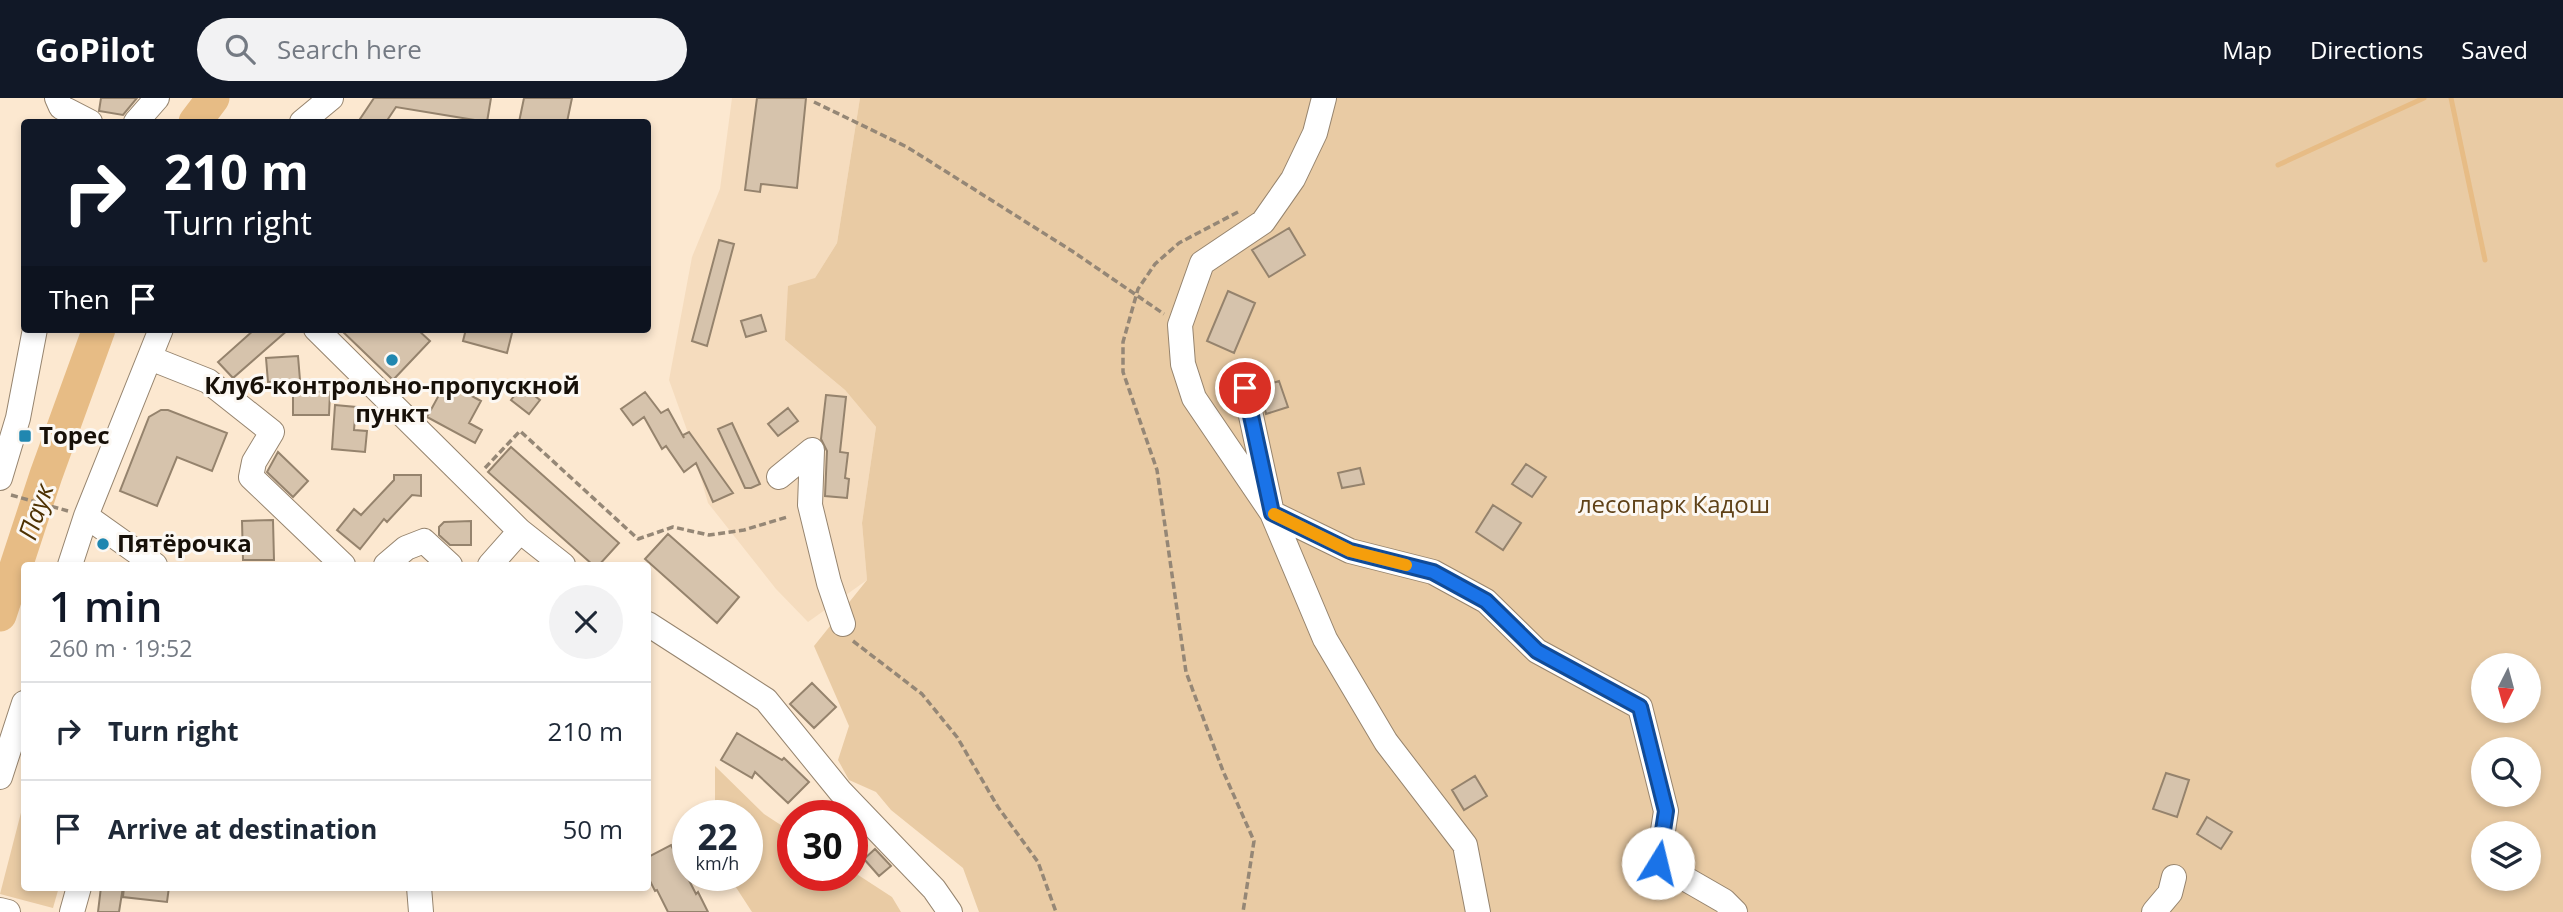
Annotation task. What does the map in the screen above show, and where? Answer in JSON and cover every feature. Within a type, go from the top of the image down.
[{"type":"street","points":[[139,119],[157,98]]},
{"type":"street","points":[[1324,98],[1315,133],[1293,179],[1263,222],[1202,263],[1180,325],[1183,364],[1194,398],[1272,513],[1350,551],[1433,572],[1486,601],[1537,651],[1640,707],[1666,811],[1658,863],[1724,901],[1735,912]]},
{"type":"street","points":[[305,119],[325,101]]},
{"type":"street","points":[[60,106],[84,119]]},
{"type":"street","points":[[2,465],[18,418],[34,333]]},
{"type":"street","points":[[71,562],[86,516],[159,333]]},
{"type":"street","points":[[320,333],[520,531],[559,562]]},
{"type":"street","points":[[150,358],[208,381],[272,432],[254,462],[251,477],[340,562]]},
{"type":"street","points":[[1245,388],[1272,513],[1325,639],[1387,742],[1465,845],[1478,912]]},
{"type":"street","points":[[779,477],[812,450],[810,505],[829,583],[844,624]]},
{"type":"street","points":[[86,516],[151,562]]},
{"type":"street","points":[[493,562],[520,531]]},
{"type":"street","points":[[390,562],[406,548],[424,541],[447,562]]},
{"type":"street","points":[[651,626],[766,700],[840,791],[934,889],[950,912]]},
{"type":"street","points":[[0,777],[21,712]]},
{"type":"street","points":[[2154,912],[2170,893],[2174,877]]},
{"type":"street","points":[[72,912],[78,891]]},
{"type":"street","points":[[419,891],[421,912]]},
{"type":"street","points":[[0,909],[9,912]]},
{"type":"path","points":[[814,102],[907,147],[1072,251],[1180,325]]},
{"type":"path","points":[[1243,912],[1254,841],[1223,771],[1186,672],[1157,470],[1123,372],[1124,342],[1138,289],[1155,264],[1179,243],[1246,208],[1261,204],[1273,207]]},
{"type":"path","points":[[471,483],[520,431],[638,539],[673,527],[709,535],[744,530],[787,517]]},
{"type":"path","points":[[0,492],[86,516]]},
{"type":"path","points":[[844,624],[854,641],[922,694],[957,737],[998,807],[1038,862],[1056,912]]},
{"type":"shaded area","points":[[732,98],[860,98],[837,243],[815,278],[785,340],[845,390],[876,427],[862,523],[867,580],[808,622],[776,589],[708,503],[669,380],[692,257],[720,189]]},
{"type":"green space","name":"лесопарк Кадош","points":[[860,98],[2563,98],[2563,912],[979,912],[963,868],[891,810],[876,792],[849,780],[838,760],[849,726],[814,646],[867,580],[862,523],[876,427],[845,390],[785,340],[788,286],[815,278],[837,243]]},
{"type":"green space","points":[[715,766],[750,800],[715,800]]},
{"type":"green space","points":[[21,813],[21,891],[58,891],[53,908],[0,894]]},
{"type":"green space","points":[[763,813],[777,823],[777,891],[868,891],[868,881],[892,897],[901,912],[752,912],[738,891],[763,891]]},
{"type":"building","points":[[101,98],[137,98],[123,115],[99,111]]},
{"type":"building","points":[[374,98],[491,98],[488,119],[469,119],[396,107],[388,119],[360,119]]},
{"type":"building","points":[[524,98],[572,98],[568,119],[520,119]]},
{"type":"building","points":[[757,98],[806,98],[797,188],[761,184],[760,192],[745,190]]},
{"type":"building","points":[[1289,228],[1305,255],[1269,277],[1252,250]]},
{"type":"building","points":[[719,240],[734,244],[707,346],[692,341]]},
{"type":"building","points":[[1228,291],[1255,303],[1234,353],[1207,341]]},
{"type":"building","points":[[761,315],[766,331],[746,337],[741,321]]},
{"type":"building","points":[[251,333],[284,333],[233,378],[218,362]]},
{"type":"building","name":"Клуб-контрольно-пропускной пункт","points":[[344,333],[421,333],[430,341],[393,380]]},
{"type":"building","points":[[465,333],[512,333],[507,353],[463,341]]},
{"type":"building","points":[[298,356],[300,380],[268,382],[266,358]]},
{"type":"building","points":[[1279,381],[1288,407],[1266,414],[1260,387]]},
{"type":"building","points":[[446,382],[481,401],[469,423],[482,430],[475,443],[427,417]]},
{"type":"building","points":[[522,386],[540,400],[529,414],[511,400]]},
{"type":"building","points":[[293,391],[330,392],[329,415],[293,415]]},
{"type":"building","points":[[645,392],[661,413],[668,409],[684,438],[683,435],[689,432],[733,493],[713,502],[696,463],[684,472],[666,446],[662,449],[644,417],[633,425],[621,409]]},
{"type":"building","points":[[826,395],[846,397],[840,452],[848,453],[845,478],[849,479],[847,498],[825,496],[827,451],[821,439]]},
{"type":"building","points":[[335,405],[356,407],[354,430],[367,431],[365,452],[332,449]]},
{"type":"building","points":[[788,408],[798,421],[778,436],[768,424]]},
{"type":"building","points":[[161,410],[168,410],[227,433],[212,471],[177,457],[157,506],[120,491],[149,417]]},
{"type":"building","points":[[732,423],[760,484],[751,488],[745,488],[718,429]]},
{"type":"building","points":[[511,447],[619,543],[602,562],[590,562],[488,472]]},
{"type":"building","points":[[278,452],[308,481],[293,497],[267,472]]},
{"type":"building","points":[[1526,464],[1546,477],[1532,497],[1512,484]]},
{"type":"building","points":[[1360,468],[1364,484],[1342,488],[1338,473]]},
{"type":"building","points":[[394,475],[421,475],[421,496],[412,495],[387,522],[384,519],[360,549],[337,530],[354,509],[361,515],[394,480]]},
{"type":"building","points":[[1493,505],[1521,523],[1503,550],[1476,532]]},
{"type":"building","points":[[273,520],[274,560],[243,560],[242,521]]},
{"type":"building","points":[[471,521],[471,545],[450,545],[439,535],[439,527],[444,522]]},
{"type":"building","points":[[668,534],[739,597],[717,623],[645,559]]},
{"type":"building","points":[[812,683],[836,707],[814,728],[790,704]]},
{"type":"building","points":[[737,733],[782,760],[784,758],[809,782],[791,800],[785,800],[755,772],[752,778],[721,760]]},
{"type":"building","points":[[2166,773],[2189,780],[2177,817],[2153,809]]},
{"type":"building","points":[[1475,776],[1487,796],[1464,810],[1452,790]]},
{"type":"building","points":[[2207,817],[2232,832],[2221,849],[2197,834]]},
{"type":"building","points":[[671,845],[672,891],[698,892],[708,912],[668,912],[651,883],[651,855]]},
{"type":"building","points":[[875,849],[891,866],[879,876],[868,864],[868,855]]},
{"type":"building","points":[[101,891],[122,891],[119,912],[98,912]]},
{"type":"building","points":[[124,891],[168,891],[167,902],[123,897]]},
{"type":"waterway","name":"Паук","points":[[197,119],[213,98]]},
{"type":"waterway","points":[[2278,165],[2424,98]]},
{"type":"waterway","points":[[2451,98],[2485,260]]},
{"type":"waterway","name":"Паук","points":[[0,615],[46,475],[98,333]]},
{"type":"slow traffic","points":[[1274,514],[1350,551],[1406,565]]},
{"type":"place","name":"Клуб-контрольно-пропускной пункт","points":[[392,360]]},
{"type":"place","name":"Торес","points":[[25,436]]},
{"type":"place","name":"Пятёрочка","points":[[103,544]]},
{"type":"route","points":[[1245,388],[1272,513],[1350,551],[1433,572],[1486,601],[1537,651],[1640,707],[1666,811],[1658,863]]}]
